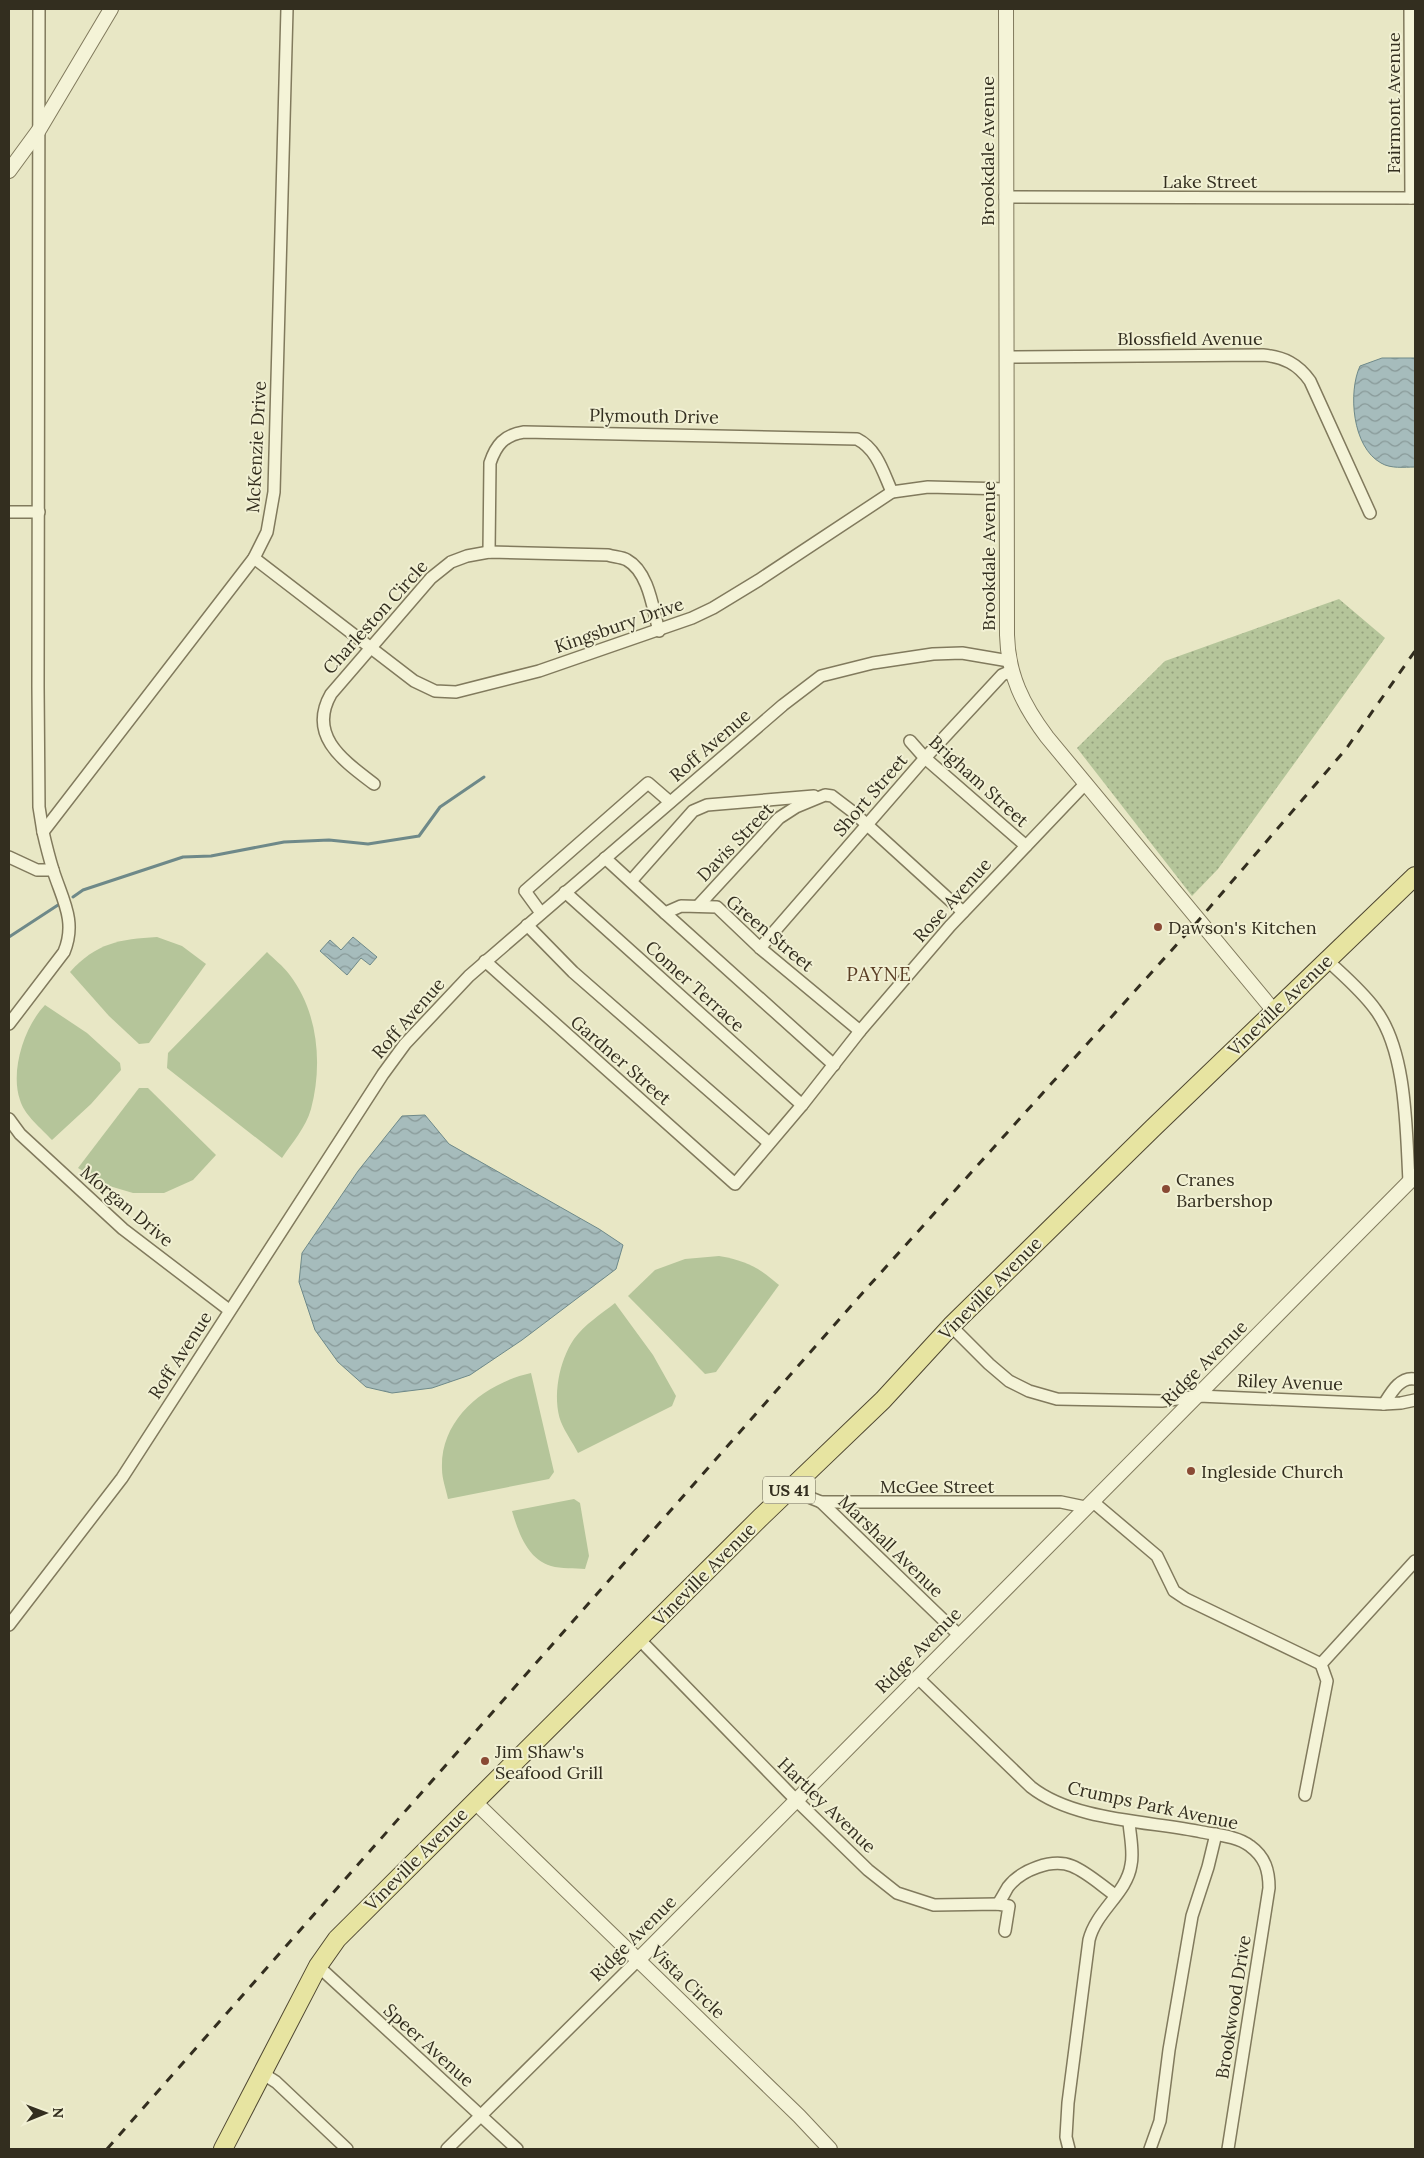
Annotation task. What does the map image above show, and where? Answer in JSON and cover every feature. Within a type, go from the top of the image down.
[{"type":"main road","name":"Vineville Avenue","points":[[223,2149],[318,1966],[337,1939],[795,1484],[883,1400],[951,1326],[1415,876]]},
{"type":"street","points":[[9,1024],[64,952],[68,942],[70,918],[67,905],[53,870],[43,832],[39,807],[39,9]]},
{"type":"street","points":[[9,171],[38,130],[110,9]]},
{"type":"street","name":"McKenzie Drive","points":[[43,832],[254,558],[267,532],[274,492],[287,9]]},
{"type":"street","name":"Brookdale Avenue","points":[[1006,9],[1005,197],[1010,666],[1028,711],[1274,1011]]},
{"type":"street","name":"Fairmont Avenue","points":[[1410,9],[1413,198]]},
{"type":"street","name":"Lake Street","points":[[1005,197],[1413,198]]},
{"type":"street","name":"Blossfield Avenue","points":[[1007,357],[1263,355],[1285,359],[1304,373],[1310,381],[1370,512]]},
{"type":"street","name":"Plymouth Drive","points":[[489,552],[490,463],[494,450],[505,438],[524,432],[857,439],[868,446],[877,459],[892,492]]},
{"type":"street","name":"Kingsbury Drive","points":[[254,558],[414,681],[424,687],[444,693],[456,692],[539,671],[659,631],[713,608],[892,492],[928,487],[1007,489]]},
{"type":"street","points":[[9,512],[39,512]]},
{"type":"street","name":"Charleston Circle","points":[[374,784],[334,750],[323,724],[325,704],[331,694],[438,571],[467,556],[489,552],[608,555],[626,559],[638,570],[645,584],[659,631]]},
{"type":"street","name":"Roff Avenue","points":[[9,1625],[122,1478],[392,1060],[434,1012],[485,961],[783,704],[821,676],[873,662],[933,654],[976,654],[1010,666]]},
{"type":"street","name":"Short Street","points":[[760,948],[925,758],[1010,666]]},
{"type":"street","name":"Brigham Street","points":[[910,741],[925,758],[1026,846]]},
{"type":"street","points":[[541,913],[525,891],[648,782],[670,802]]},
{"type":"street","name":"Rose Avenue","points":[[735,1184],[802,1105],[860,1031],[963,912],[1086,783]]},
{"type":"street","points":[[631,882],[693,811],[707,806],[826,795],[832,796],[963,912]]},
{"type":"street","name":"Davis Street","points":[[698,906],[779,818],[796,807],[826,795]]},
{"type":"street","points":[[9,857],[37,870],[53,870]]},
{"type":"street","points":[[605,858],[834,1065]]},
{"type":"street","name":"Comer Terrace","points":[[566,892],[802,1105]]},
{"type":"street","name":"Green Street","points":[[665,913],[682,906],[716,907],[760,948],[860,1031]]},
{"type":"street","points":[[526,925],[573,972],[769,1143]]},
{"type":"street","points":[[1327,960],[1375,1009],[1390,1040],[1401,1086],[1412,1178]]},
{"type":"street","name":"Gardner Street","points":[[485,961],[735,1184]]},
{"type":"street","name":"Morgan Drive","points":[[9,1119],[20,1134],[123,1229],[229,1310]]},
{"type":"street","name":"Ridge Avenue","points":[[447,2149],[638,1960],[1088,1504],[1199,1396],[1412,1178]]},
{"type":"street","name":"Riley Avenue","points":[[951,1326],[1003,1376],[1029,1391],[1057,1399],[1162,1400],[1199,1396],[1384,1404],[1415,1400]]},
{"type":"street","points":[[1384,1404],[1398,1385],[1412,1378],[1415,1379]]},
{"type":"street","points":[[795,1484],[811,1498],[820,1502]]},
{"type":"street","name":"McGee Street","points":[[820,1502],[1061,1502],[1088,1504]]},
{"type":"street","name":"Marshall Avenue","points":[[820,1502],[959,1635]]},
{"type":"street","points":[[1088,1504],[1158,1556],[1174,1591],[1186,1600],[1321,1664],[1326,1681],[1305,1795]]},
{"type":"street","points":[[1321,1664],[1415,1561]]},
{"type":"street","name":"Hartley Avenue","points":[[639,1640],[795,1799],[868,1870],[898,1893],[934,1905],[998,1904]]},
{"type":"street","name":"Crumps Park Avenue","points":[[918,1678],[1047,1800],[1129,1822],[1216,1834],[1250,1846],[1262,1857],[1268,1870]]},
{"type":"street","name":"Vista Circle","points":[[475,1802],[799,2116],[830,2149]]},
{"type":"street","points":[[1069,2149],[1066,2137],[1068,2103],[1089,1940],[1099,1915],[1125,1881],[1131,1866],[1129,1822]]},
{"type":"street","points":[[1150,2149],[1160,2121],[1169,2050],[1192,1916],[1208,1867],[1216,1834]]},
{"type":"street","points":[[1005,1931],[1009,1906],[998,1904],[1009,1886],[1019,1876],[1039,1867],[1059,1863],[1073,1866],[1115,1894]]},
{"type":"street","name":"Brookwood Drive","points":[[1228,2149],[1268,1901],[1268,1870]]},
{"type":"street","name":"Speer Avenue","points":[[318,1966],[518,2149]]},
{"type":"street","points":[[262,2073],[276,2082],[347,2149]]},
{"type":"green space","points":[[1339,599],[1385,638],[1218,869],[1192,896],[1077,748],[1165,661]]},
{"type":"green space","points":[[157,937],[182,946],[206,964],[149,1043],[139,1044],[109,1016],[70,972],[89,955],[109,944],[131,939]]},
{"type":"green space","points":[[267,952],[289,974],[299,989],[312,1021],[317,1056],[315,1092],[309,1116],[282,1158],[167,1068],[168,1053]]},
{"type":"green space","points":[[45,1005],[87,1033],[120,1063],[121,1070],[91,1104],[52,1140],[25,1111],[17,1088],[18,1063],[25,1037],[37,1014]]},
{"type":"green space","points":[[139,1088],[148,1088],[216,1155],[193,1180],[164,1193],[133,1193],[106,1185],[78,1168]]},
{"type":"green space","points":[[719,1256],[752,1266],[779,1285],[716,1372],[705,1374],[628,1296],[655,1270],[685,1259]]},
{"type":"green space","points":[[615,1303],[653,1355],[676,1396],[672,1406],[578,1453],[561,1422],[558,1412],[558,1379],[564,1358],[574,1339],[593,1320]]},
{"type":"green space","points":[[531,1373],[554,1472],[549,1479],[448,1499],[442,1473],[443,1451],[457,1419],[483,1394],[514,1378]]},
{"type":"green space","points":[[574,1499],[580,1503],[589,1556],[585,1569],[555,1567],[536,1557],[525,1543],[512,1511]]},
{"type":"water","points":[[1382,358],[1415,358],[1415,467],[1393,467],[1381,463],[1371,455],[1358,432],[1354,404],[1356,377],[1360,366]]},
{"type":"water","points":[[353,937],[377,957],[370,965],[361,958],[347,975],[320,951],[330,940],[341,950]]},
{"type":"water","points":[[425,1115],[449,1144],[599,1229],[623,1245],[616,1269],[522,1340],[470,1375],[432,1388],[392,1393],[366,1387],[338,1362],[315,1330],[299,1282],[302,1253],[358,1171],[402,1116]]},
{"type":"waterway","points":[[73,897],[83,890],[183,857],[211,856],[284,842],[329,840],[368,844],[419,836],[440,807],[484,777]]},
{"type":"waterway","points":[[9,937],[58,905]]},
{"type":"railway","points":[[107,2149],[867,1288],[1198,921],[1346,749],[1415,651]]},
{"type":"place","name":"Dawson's Kitchen","points":[[1158,927]]},
{"type":"place","name":"Cranes Barbershop","points":[[1166,1189]]},
{"type":"place","name":"Ingleside Church","points":[[1191,1471]]},
{"type":"place","name":"Jim Shaw's Seafood Grill","points":[[485,1761]]},
{"type":"district","name":"PAYNE","points":[[879,974]]}]
